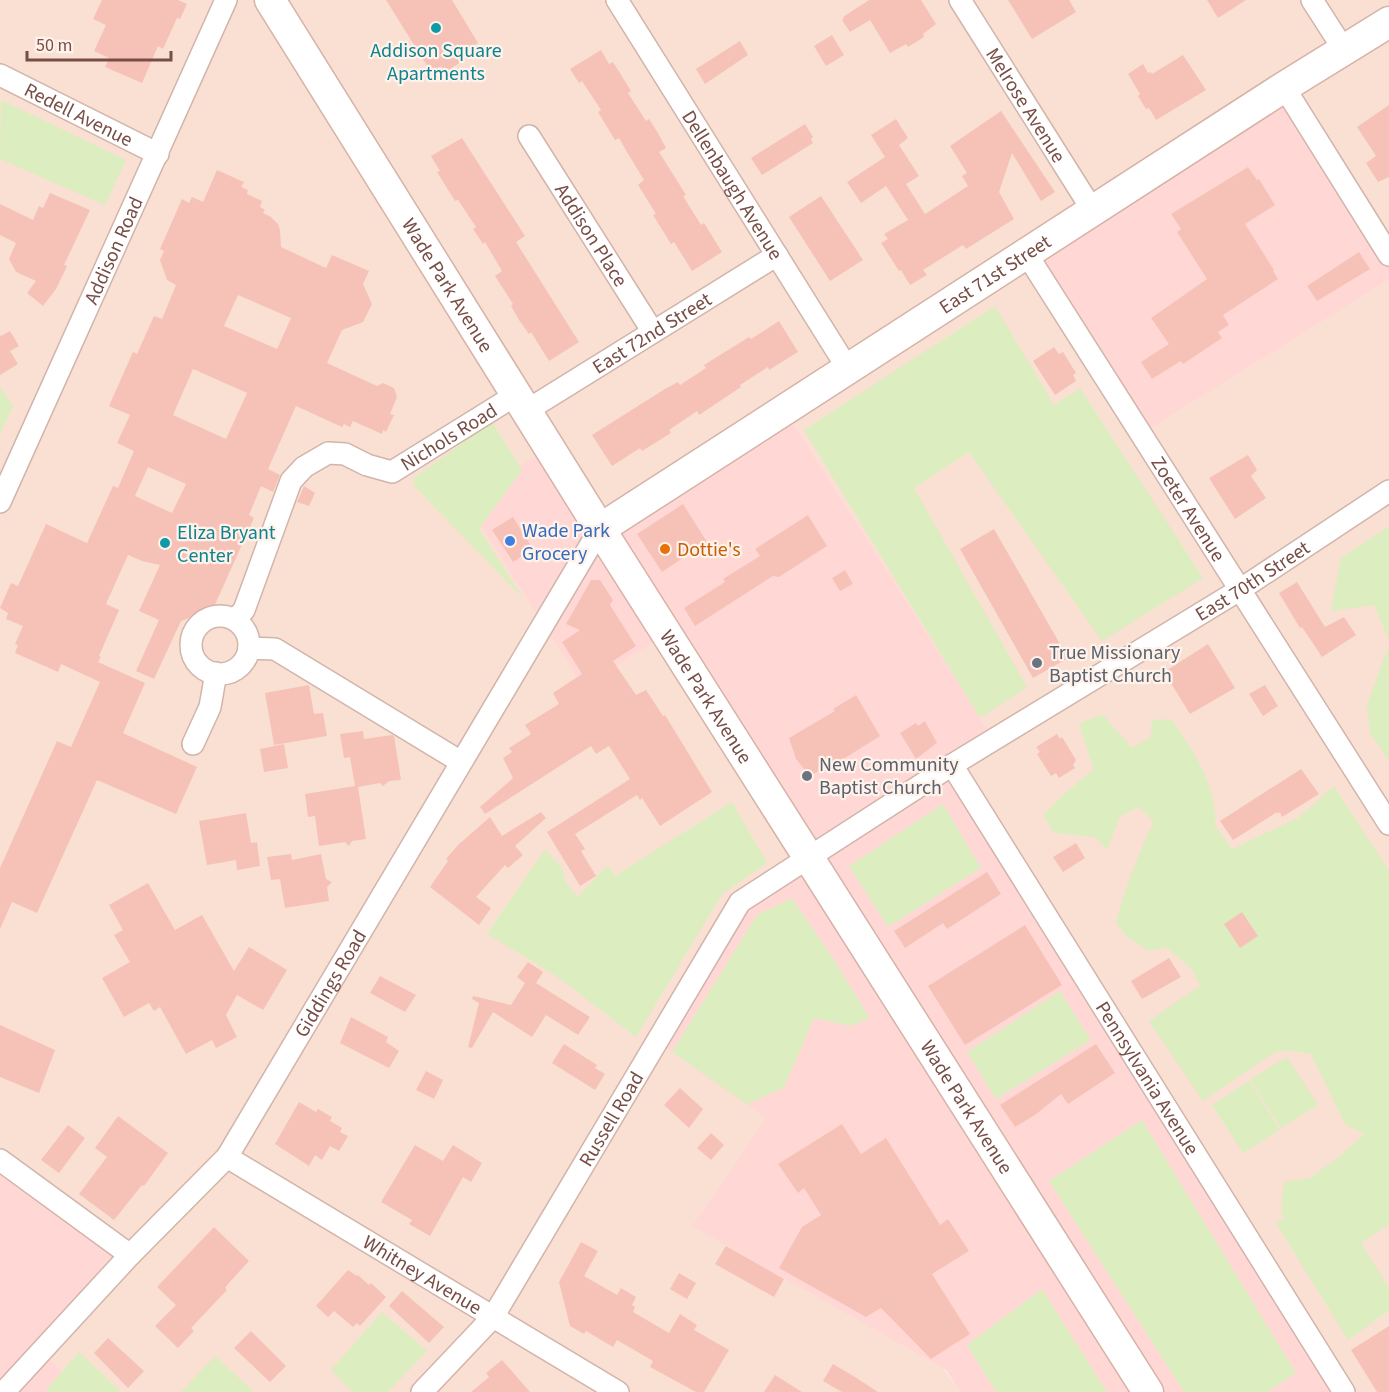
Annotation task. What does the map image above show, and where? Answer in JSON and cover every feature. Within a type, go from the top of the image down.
[{"type":"street","name":"Addison Road","points":[[0,502],[226,0]]},
{"type":"street","name":"Wade Park Avenue","points":[[270,0],[600,529],[1148,1392]]},
{"type":"street","name":"Dellenbaugh Avenue","points":[[617,0],[848,369]]},
{"type":"street","name":"Melrose Avenue","points":[[960,0],[1093,211]]},
{"type":"street","points":[[1312,0],[1344,50]]},
{"type":"street","name":"East 71st Street","points":[[600,529],[1284,87],[1389,22]]},
{"type":"street","name":"Redell Avenue","points":[[0,75],[158,154]]},
{"type":"street","points":[[1284,87],[1389,255]]},
{"type":"street","name":"Addison Place","points":[[529,136],[653,332]]},
{"type":"street","name":"Zoeter Avenue","points":[[1026,253],[1389,824]]},
{"type":"street","name":"East 72nd Street","points":[[521,403],[653,332],[777,255]]},
{"type":"street","name":"Nichols Road","points":[[235,620],[244,609],[291,481],[304,467],[328,453],[345,454],[367,465],[392,472],[521,403]]},
{"type":"street","name":"East 70th Street","points":[[809,858],[952,765],[1241,589],[1389,491]]},
{"type":"street","name":"Giddings Road","points":[[4,1392],[130,1255],[227,1157],[600,529]]},
{"type":"street","points":[[213,616],[224,616],[235,620],[243,627],[248,637],[249,648],[238,668],[228,673],[216,673],[206,670],[197,662],[192,652],[191,641],[195,630],[203,621],[213,616]]},
{"type":"street","points":[[249,648],[275,649],[461,762]]},
{"type":"street","points":[[193,744],[210,707],[216,673]]},
{"type":"street","name":"Pennsylvania Avenue","points":[[952,765],[1344,1392]]},
{"type":"street","name":"Russell Road","points":[[422,1392],[494,1317],[740,902],[809,858]]},
{"type":"street","name":"Whitney Avenue","points":[[227,1157],[618,1392]]},
{"type":"street","points":[[0,1160],[130,1255]]},
{"type":"shaded area","points":[[0,0],[1389,0],[1389,255],[1142,434],[1389,280],[1389,1392],[1344,1392],[952,765],[994,739],[785,410],[667,634],[809,858],[657,1042],[766,1117],[960,1392],[81,1392],[43,1350],[0,1160]]},
{"type":"shaded area","points":[[1284,87],[1389,255],[1389,280],[1142,434],[1026,253]]},
{"type":"shaded area","points":[[785,410],[994,739],[952,765],[1344,1392],[960,1392],[946,1370],[692,1226],[766,1118],[657,1042],[740,902],[809,858],[666,634],[583,687],[466,502],[549,447],[599,528]]},
{"type":"shaded area","points":[[0,1160],[130,1255],[43,1350],[81,1392],[0,1392]]},
{"type":"green space","points":[[1,100],[126,160],[105,205],[0,159]]},
{"type":"green space","points":[[995,306],[1054,405],[1080,388],[1203,578],[1102,641],[969,452],[914,488],[1027,687],[980,718],[804,430]]},
{"type":"green space","points":[[0,387],[13,406],[0,434]]},
{"type":"green space","points":[[492,422],[522,470],[479,529],[523,598],[413,485],[415,477]]},
{"type":"green space","points":[[1389,526],[1389,640],[1374,605],[1331,611],[1341,558]]},
{"type":"green space","points":[[1389,645],[1389,761],[1370,733],[1367,704]]},
{"type":"green space","points":[[1102,714],[1132,748],[1151,737],[1152,720],[1171,719],[1202,769],[1212,796],[1215,825],[1232,849],[1298,818],[1334,786],[1389,871],[1389,1224],[1361,1243],[1389,1288],[1389,1310],[1348,1340],[1276,1223],[1286,1216],[1281,1214],[1284,1182],[1310,1178],[1340,1156],[1364,1134],[1345,1124],[1311,1054],[1287,1050],[1275,1052],[1203,1101],[1149,1021],[1200,986],[1192,969],[1166,947],[1149,951],[1128,938],[1116,923],[1132,871],[1154,822],[1139,807],[1120,816],[1107,850],[1095,837],[1054,833],[1043,815],[1094,769],[1079,724]]},
{"type":"green space","points":[[732,802],[767,863],[722,894],[636,1037],[555,975],[487,934],[545,849],[563,869],[564,879],[577,897],[608,865],[615,876]]},
{"type":"green space","points":[[943,804],[981,868],[888,927],[849,866]]},
{"type":"green space","points":[[792,898],[870,1018],[851,1026],[814,1018],[784,1088],[747,1104],[672,1052],[757,915]]},
{"type":"green space","points":[[1060,991],[1091,1040],[996,1099],[967,1052]]},
{"type":"green space","points":[[1287,1057],[1318,1105],[1281,1128],[1250,1080]]},
{"type":"green space","points":[[1249,1081],[1280,1130],[1243,1153],[1212,1105]]},
{"type":"green space","points":[[1142,1120],[1296,1373],[1267,1392],[1184,1392],[1049,1181]]},
{"type":"green space","points":[[1042,1289],[1107,1392],[996,1392],[967,1345]]},
{"type":"green space","points":[[382,1312],[427,1351],[388,1392],[353,1392],[331,1370]]},
{"type":"green space","points":[[79,1352],[121,1392],[48,1392],[46,1390]]},
{"type":"green space","points":[[215,1356],[254,1392],[181,1392]]},
{"type":"building","points":[[102,0],[178,0],[187,4],[180,19],[177,18],[163,49],[158,46],[142,83],[105,67],[109,58],[94,51],[106,25],[93,19]]},
{"type":"building","name":"Addison Square Apartments","points":[[386,0],[452,0],[478,43],[457,56],[461,62],[445,72],[441,66],[431,72]]},
{"type":"building","points":[[869,0],[921,0],[936,24],[923,34],[924,37],[908,47],[906,44],[890,53],[870,20],[850,32],[842,20],[843,17]]},
{"type":"building","points":[[1008,0],[1069,0],[1076,12],[1032,39]]},
{"type":"building","points":[[1207,0],[1246,0],[1218,18]]},
{"type":"building","points":[[832,35],[844,55],[826,66],[814,46]]},
{"type":"building","points":[[740,41],[748,55],[705,84],[696,69]]},
{"type":"building","points":[[601,50],[609,64],[613,62],[631,91],[628,93],[646,121],[649,119],[658,133],[666,148],[659,152],[686,195],[683,196],[701,225],[704,223],[722,252],[692,271],[674,242],[671,244],[653,215],[656,214],[638,185],[644,180],[619,138],[615,140],[598,112],[601,110],[582,81],[579,83],[570,69]]},
{"type":"building","points":[[1183,55],[1206,90],[1156,120],[1138,96],[1140,94],[1128,74],[1143,64],[1148,73],[1152,74]]},
{"type":"building","points":[[1389,105],[1389,177],[1378,182],[1366,163],[1376,156],[1357,127]]},
{"type":"building","points":[[1001,111],[1055,192],[1041,201],[1012,153],[999,192],[1014,219],[966,249],[963,245],[923,270],[927,275],[910,285],[881,243],[888,239],[884,234],[908,220],[886,186],[861,203],[847,182],[885,157],[871,135],[896,119],[908,138],[899,145],[919,176],[906,184],[925,214],[968,186],[962,176],[967,173],[950,146]]},
{"type":"building","points":[[805,124],[813,137],[811,139],[813,143],[762,175],[751,158]]},
{"type":"building","points":[[462,138],[525,236],[516,242],[579,342],[549,361],[511,306],[513,304],[495,276],[502,271],[485,242],[483,244],[473,229],[476,227],[458,200],[455,201],[437,172],[440,171],[431,156]]},
{"type":"building","points":[[1248,167],[1257,180],[1259,179],[1275,205],[1245,224],[1278,279],[1223,315],[1229,325],[1218,332],[1222,338],[1183,364],[1181,361],[1152,379],[1141,362],[1169,344],[1151,318],[1207,279],[1177,232],[1181,229],[1171,214]]},
{"type":"building","name":"Eliza Bryant Center","points":[[217,170],[244,182],[241,187],[248,190],[247,194],[262,201],[260,207],[265,210],[263,213],[278,224],[281,247],[326,268],[332,255],[369,271],[363,284],[372,304],[363,322],[342,330],[327,363],[377,386],[383,383],[394,388],[397,397],[390,414],[394,415],[386,432],[383,430],[382,434],[353,421],[350,427],[344,424],[342,427],[296,406],[268,469],[280,475],[273,492],[261,486],[249,515],[254,518],[213,609],[181,621],[154,679],[136,671],[159,620],[139,611],[160,565],[128,555],[106,604],[119,610],[98,662],[145,683],[123,733],[197,767],[176,814],[97,780],[37,913],[12,902],[0,929],[0,868],[57,741],[71,747],[100,682],[61,664],[58,672],[15,653],[18,645],[15,644],[23,626],[6,619],[8,613],[0,608],[11,583],[18,586],[46,524],[87,543],[113,486],[118,488],[134,451],[117,443],[130,415],[109,406],[133,352],[137,354],[154,316],[162,319],[176,285],[167,280],[160,260],[164,251],[160,249],[182,199],[189,203],[192,197],[203,202]],"holes":[[[238,295],[291,318],[277,349],[224,326]],[[193,369],[247,393],[226,439],[173,415]],[[148,467],[186,484],[172,513],[135,496]]]},
{"type":"building","points":[[50,193],[90,210],[64,265],[67,266],[56,289],[43,306],[27,293],[36,281],[16,272],[9,259],[16,243],[0,235],[0,204],[33,220],[39,206],[43,208]]},
{"type":"building","points":[[821,196],[863,260],[830,281],[789,217]]},
{"type":"building","points":[[1359,252],[1370,269],[1317,301],[1307,286]]},
{"type":"building","points":[[779,321],[798,352],[769,370],[768,367],[699,415],[697,411],[669,430],[671,433],[642,451],[640,448],[612,466],[592,435],[665,389],[678,382],[680,385],[706,368],[704,365]]},
{"type":"building","points":[[10,331],[19,346],[10,351],[18,364],[0,375],[0,335]]},
{"type":"building","points":[[1054,347],[1059,354],[1063,352],[1076,373],[1073,375],[1076,381],[1055,395],[1033,361]]},
{"type":"building","points":[[1248,455],[1257,470],[1251,476],[1266,498],[1235,519],[1209,478]]},
{"type":"building","points":[[304,486],[315,493],[309,506],[297,502]]},
{"type":"building","points":[[683,504],[707,542],[662,572],[637,534]]},
{"type":"building","points":[[808,515],[827,546],[779,577],[773,576],[695,626],[684,608],[725,582],[723,579],[760,556],[755,549]]},
{"type":"building","name":"Wade Park Grocery","points":[[513,517],[533,549],[513,562],[492,530]]},
{"type":"building","points":[[994,529],[1068,658],[1033,678],[960,549]]},
{"type":"building","points":[[845,570],[853,584],[840,591],[832,578]]},
{"type":"building","points":[[591,580],[600,580],[613,600],[610,605],[636,646],[613,661],[636,695],[646,690],[663,716],[665,715],[712,792],[660,826],[642,798],[640,800],[637,795],[575,834],[585,849],[581,851],[596,876],[580,886],[547,832],[630,779],[609,746],[596,754],[591,746],[485,814],[480,807],[513,778],[503,758],[512,752],[509,748],[531,734],[525,725],[559,704],[553,693],[582,674],[562,642],[580,630],[566,624]]},
{"type":"building","points":[[1297,582],[1325,627],[1344,617],[1356,635],[1322,657],[1302,627],[1300,628],[1279,593]]},
{"type":"building","points":[[1208,644],[1235,688],[1190,714],[1164,672]]},
{"type":"building","points":[[309,685],[314,714],[323,713],[327,736],[274,745],[265,693]]},
{"type":"building","points":[[1265,685],[1278,706],[1263,716],[1249,694]]},
{"type":"building","points":[[856,695],[880,736],[829,768],[827,766],[810,776],[796,759],[789,738],[835,711],[833,709]]},
{"type":"building","points":[[925,721],[937,743],[916,759],[900,733],[916,723],[918,726]]},
{"type":"building","points":[[363,731],[364,739],[394,736],[401,780],[389,781],[383,786],[380,783],[358,787],[366,839],[352,841],[349,846],[345,842],[319,846],[315,816],[308,817],[305,794],[355,786],[350,757],[344,758],[340,734]]},
{"type":"building","points":[[1057,734],[1060,739],[1062,737],[1076,760],[1073,765],[1075,768],[1059,778],[1056,773],[1051,776],[1037,754],[1040,752],[1036,747]]},
{"type":"building","points":[[284,744],[288,768],[264,772],[260,749]]},
{"type":"building","points":[[1301,769],[1319,794],[1282,817],[1280,812],[1278,814],[1277,812],[1233,840],[1220,821]]},
{"type":"building","points":[[541,812],[546,818],[515,846],[523,855],[508,868],[505,865],[476,897],[491,908],[479,925],[430,887],[448,861],[446,859],[458,845],[490,817],[502,836]]},
{"type":"building","points":[[246,813],[251,843],[257,842],[260,866],[237,870],[236,860],[207,865],[199,821]]},
{"type":"building","points":[[1076,843],[1085,858],[1063,872],[1053,857]]},
{"type":"building","points":[[291,854],[292,860],[321,854],[326,879],[332,882],[327,887],[329,901],[285,908],[280,879],[271,880],[267,857]]},
{"type":"building","points":[[987,872],[1001,894],[947,929],[943,923],[905,948],[894,931]]},
{"type":"building","points":[[148,883],[175,930],[202,915],[234,971],[249,947],[287,970],[263,1010],[237,995],[226,1015],[237,1037],[216,1048],[212,1040],[186,1054],[160,1007],[154,1011],[149,1003],[124,1017],[102,978],[130,962],[114,935],[123,930],[109,905]]},
{"type":"building","points":[[1242,912],[1258,936],[1240,948],[1224,924]]},
{"type":"building","points":[[1025,925],[1062,985],[965,1045],[928,986]]},
{"type":"building","points":[[1169,958],[1181,977],[1142,999],[1131,981]]},
{"type":"building","points":[[528,962],[543,972],[536,983],[590,1017],[578,1035],[546,1015],[532,1037],[493,1012],[472,1048],[468,1047],[479,1003],[472,999],[473,996],[511,1005],[525,983],[517,977]]},
{"type":"building","points":[[380,976],[416,995],[405,1012],[370,993]]},
{"type":"building","points":[[351,1017],[388,1037],[386,1042],[399,1051],[389,1068],[340,1043]]},
{"type":"building","points":[[0,1025],[55,1050],[39,1093],[0,1077]]},
{"type":"building","points":[[564,1044],[597,1065],[595,1068],[605,1074],[595,1090],[552,1063]]},
{"type":"building","points":[[1096,1044],[1115,1073],[1068,1104],[1061,1094],[1035,1115],[1015,1127],[1000,1105]]},
{"type":"building","points":[[426,1071],[443,1080],[434,1099],[416,1090]]},
{"type":"building","points":[[680,1088],[703,1109],[689,1128],[664,1105]]},
{"type":"building","points":[[299,1102],[316,1112],[318,1109],[332,1117],[330,1121],[342,1128],[340,1132],[348,1136],[339,1151],[330,1146],[322,1160],[315,1155],[309,1166],[275,1144]]},
{"type":"building","points":[[118,1116],[168,1153],[144,1186],[142,1185],[114,1220],[79,1194],[107,1157],[95,1148]]},
{"type":"building","points":[[842,1124],[861,1154],[886,1138],[940,1225],[948,1219],[969,1251],[932,1274],[970,1334],[931,1359],[881,1308],[866,1317],[779,1268],[802,1227],[821,1215],[804,1188],[798,1193],[778,1164]]},
{"type":"building","points":[[68,1125],[85,1138],[59,1173],[41,1160]]},
{"type":"building","points":[[711,1133],[724,1145],[711,1160],[697,1148]]},
{"type":"building","points":[[415,1145],[443,1161],[453,1145],[482,1163],[471,1182],[463,1177],[430,1236],[409,1224],[412,1220],[381,1202]]},
{"type":"building","points":[[214,1227],[249,1261],[228,1284],[225,1288],[227,1290],[191,1328],[194,1331],[178,1348],[155,1326],[176,1305],[157,1287]]},
{"type":"building","points":[[581,1242],[598,1251],[584,1276],[617,1295],[621,1288],[636,1297],[632,1305],[635,1307],[633,1312],[669,1333],[680,1314],[697,1325],[694,1330],[729,1350],[704,1392],[696,1392],[650,1367],[653,1361],[617,1340],[613,1347],[586,1331],[584,1334],[570,1326],[559,1282]]},
{"type":"building","points":[[726,1246],[784,1279],[774,1297],[715,1264]]},
{"type":"building","points":[[348,1270],[369,1285],[371,1283],[386,1297],[360,1326],[357,1323],[353,1327],[334,1311],[328,1317],[316,1306]]},
{"type":"building","points":[[679,1273],[696,1283],[687,1299],[670,1289]]},
{"type":"building","points":[[402,1291],[444,1327],[429,1343],[389,1306]]},
{"type":"building","points":[[1389,1326],[1389,1392],[1377,1392],[1351,1350]]},
{"type":"building","points":[[251,1331],[286,1366],[270,1382],[234,1348]]},
{"type":"building","points":[[108,1338],[144,1371],[128,1388],[94,1353]]},
{"type":"building","points":[[502,1360],[530,1392],[471,1392],[489,1377],[486,1373]]},
{"type":"building","points":[[833,1364],[878,1392],[842,1392],[823,1381]]},
{"type":"building","points":[[775,1375],[802,1392],[764,1392]]},
{"type":"place","name":"Addison Square Apartments","points":[[436,28]]},
{"type":"place","name":"Wade Park Grocery","points":[[510,541]]},
{"type":"place","name":"Eliza Bryant Center","points":[[165,543]]},
{"type":"place","name":"Dottie's","points":[[665,549]]},
{"type":"place","name":"True Missionary Baptist Church","points":[[1037,663]]},
{"type":"place","name":"New Community Baptist Church","points":[[807,776]]}]
